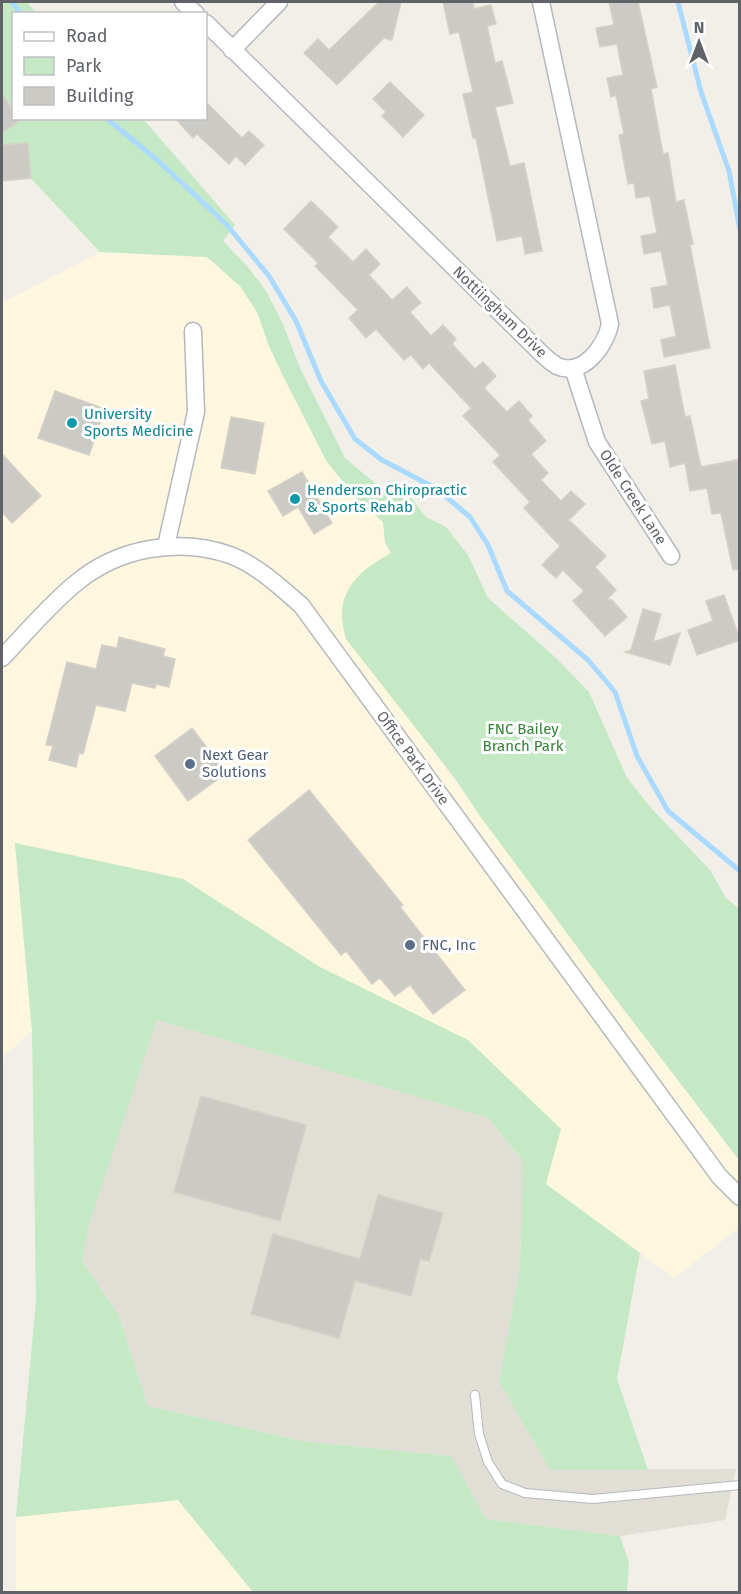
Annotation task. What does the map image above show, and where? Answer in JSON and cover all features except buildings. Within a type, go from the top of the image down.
[{"type":"street","points":[[232,50],[279,2]]},
{"type":"street","points":[[541,2],[610,324],[607,336],[592,358],[573,368]]},
{"type":"street","name":"Nottiingham Drive","points":[[207,24],[542,354],[558,366],[573,368]]},
{"type":"street","points":[[166,546],[196,412],[193,330]]},
{"type":"street","name":"Olde Creek Lane","points":[[573,368],[597,442],[672,556]]},
{"type":"street","name":"Office Park Drive","points":[[2,658],[76,583],[118,556],[166,546],[200,547],[232,556],[268,577],[301,605],[719,1176],[740,1197]]},
{"type":"lane","points":[[475,1395],[479,1434],[488,1462],[502,1484],[525,1493],[593,1499],[740,1485]]},
{"type":"shaded area","points":[[100,252],[207,257],[240,286],[257,312],[269,346],[327,462],[358,500],[383,522],[385,542],[391,554],[376,562],[415,726],[615,998],[739,1160],[739,1228],[674,1278],[546,1184],[320,967],[183,879],[15,843],[32,1031],[2,1058],[2,303]]},
{"type":"shaded area","points":[[157,1020],[488,1118],[523,1161],[520,1268],[499,1382],[550,1470],[736,1469],[725,1520],[620,1536],[486,1519],[451,1456],[302,1441],[148,1406],[119,1316],[82,1261],[89,1225]]},
{"type":"shaded area","points":[[178,1500],[253,1592],[16,1592],[16,1517]]},
{"type":"green space","name":"FNC Bailey Branch Park","points":[[2,2],[27,2],[35,12],[12,12],[12,120],[145,121],[235,225],[223,241],[248,267],[266,291],[283,324],[300,368],[345,458],[383,490],[409,495],[426,517],[446,527],[468,555],[488,598],[556,658],[589,692],[627,778],[652,809],[710,870],[726,898],[739,909],[739,1160],[615,998],[480,816],[454,777],[346,639],[342,615],[346,594],[357,578],[373,564],[391,553],[385,542],[383,522],[358,500],[327,462],[269,346],[257,312],[240,286],[207,257],[100,252],[8,154],[2,142]]},
{"type":"green space","points":[[15,843],[183,879],[320,967],[468,1040],[561,1129],[546,1184],[640,1253],[617,1379],[648,1470],[550,1470],[499,1382],[520,1268],[523,1161],[488,1118],[157,1020],[89,1225],[82,1261],[119,1316],[148,1406],[302,1441],[451,1456],[486,1519],[620,1536],[629,1563],[627,1592],[253,1592],[178,1500],[16,1517],[36,1300],[32,1031]]},
{"type":"waterway","points":[[12,2],[20,12]]},
{"type":"waterway","points":[[678,2],[701,92],[729,171],[740,230]]},
{"type":"waterway","points":[[108,120],[156,159],[226,224],[269,276],[296,321],[321,381],[355,439],[382,460],[437,489],[470,517],[488,545],[507,591],[588,660],[615,692],[637,756],[668,811],[740,871]]},
{"type":"place","name":"University Sports Medicine","points":[[72,423]]},
{"type":"place","name":"Henderson Chiropractic & Sports Rehab","points":[[295,499]]},
{"type":"place","name":"Next Gear Solutions","points":[[190,764]]},
{"type":"place","name":"FNC, Inc","points":[[410,945]]}]
